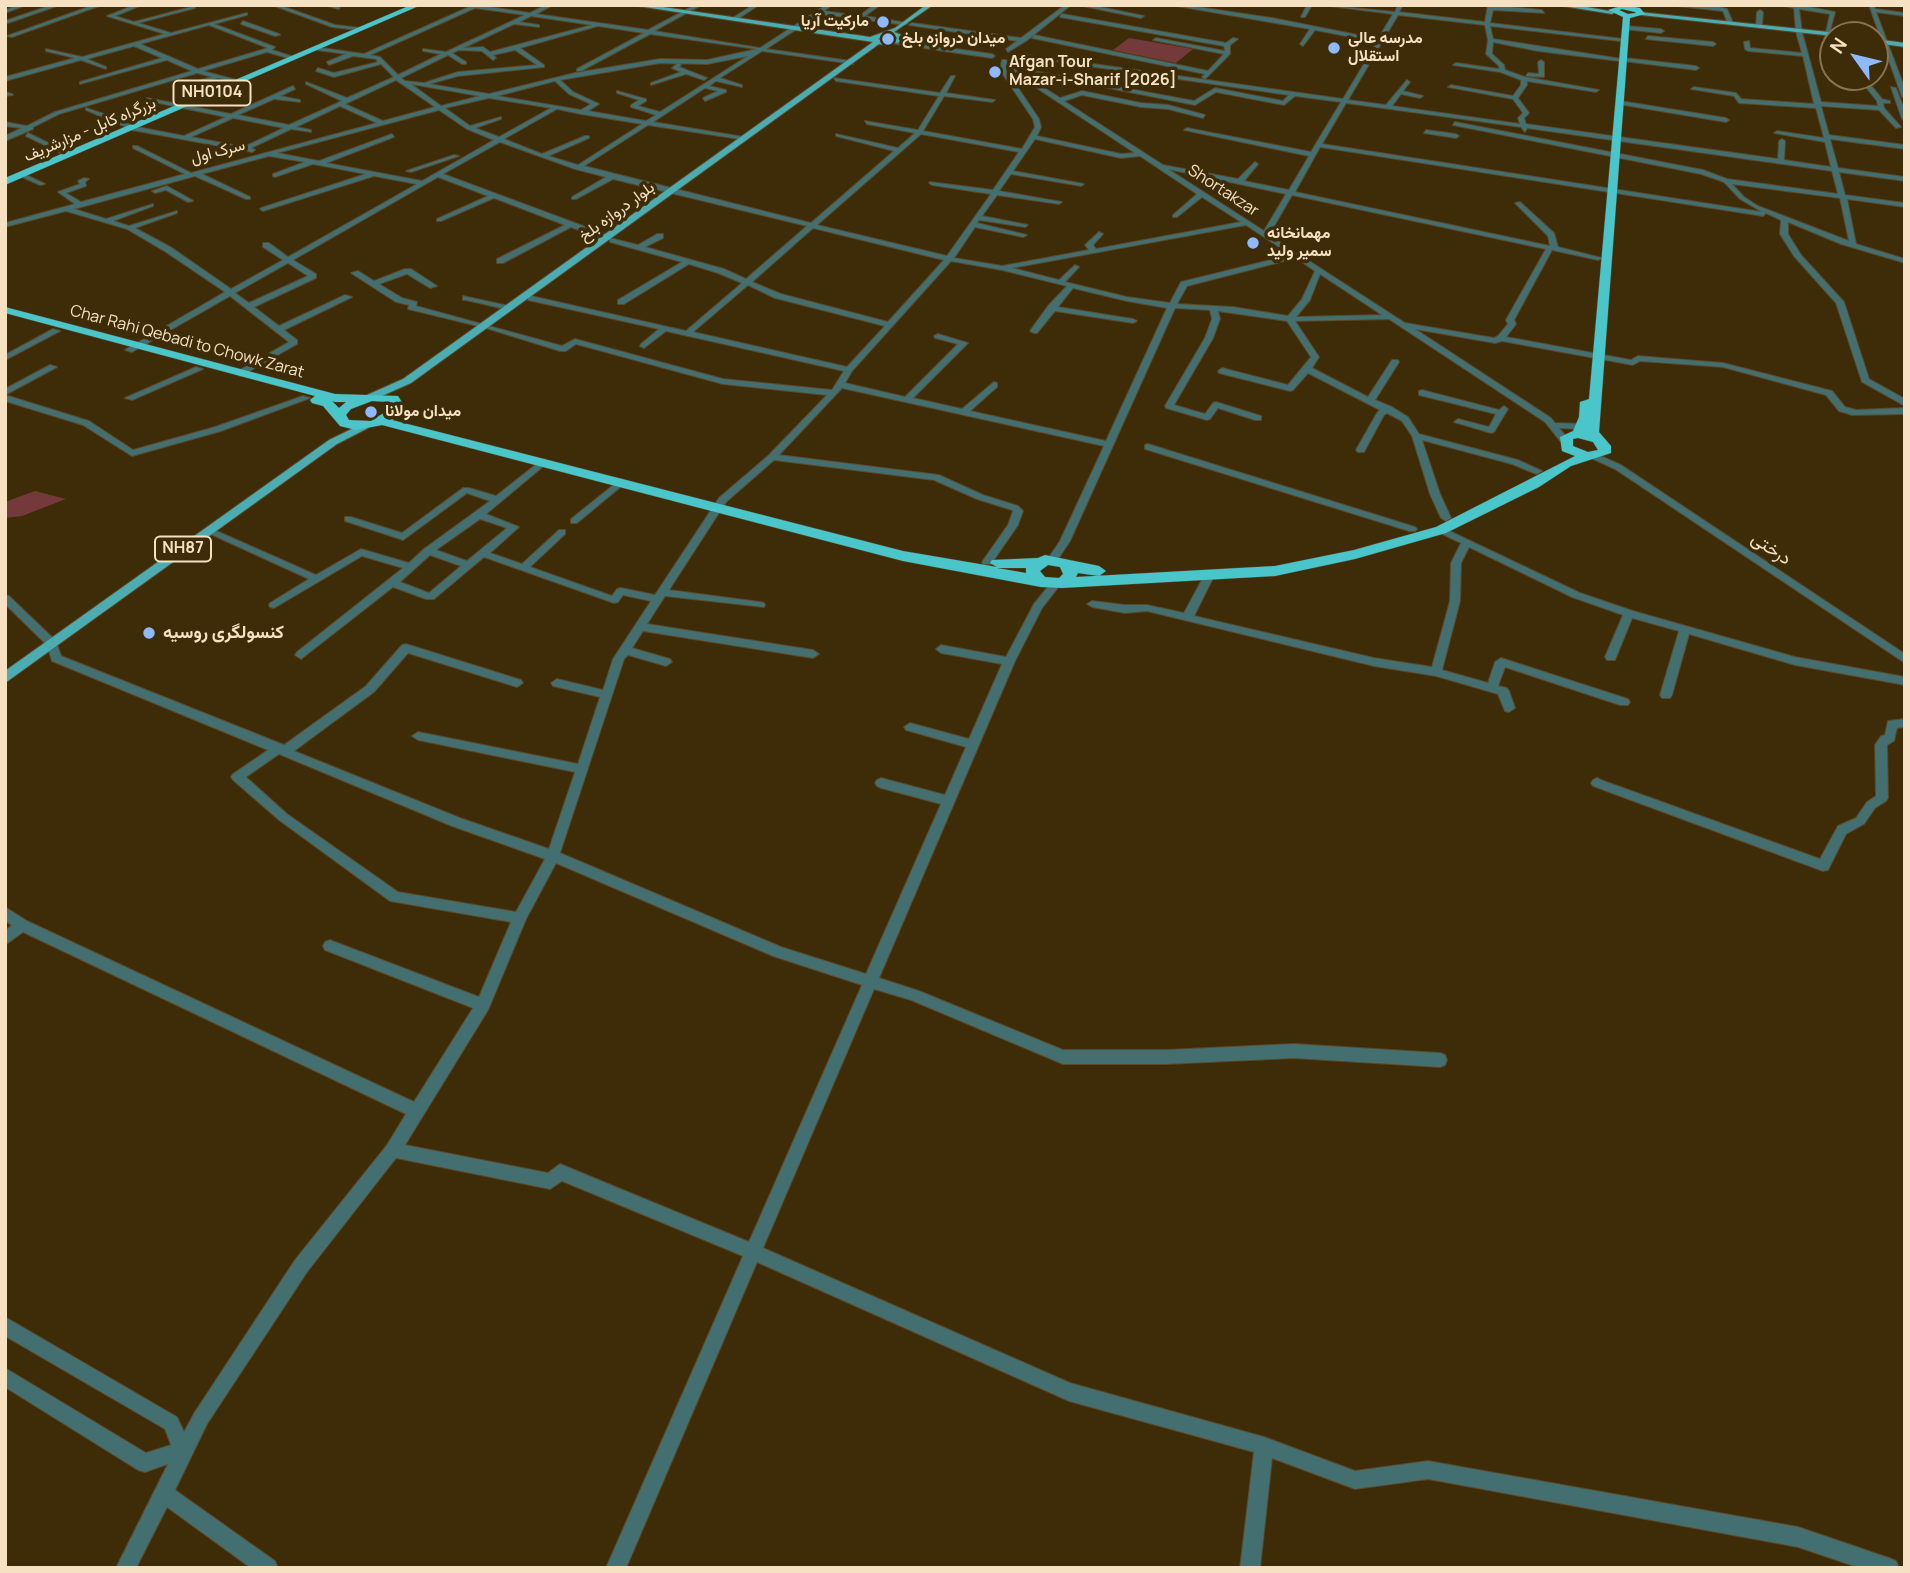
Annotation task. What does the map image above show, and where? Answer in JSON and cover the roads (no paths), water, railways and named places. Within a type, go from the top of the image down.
[{"type":"highway","name":"بزرگراه کابل - مزارشریف","points":[[235,82],[413,5]]},
{"type":"highway","name":"بزرگراه کابل - مزارشریف","points":[[5,180],[418,5]]},
{"type":"highway","points":[[1622,10],[1641,14]]},
{"type":"highway","points":[[384,422],[621,482],[907,548],[987,562],[1056,563],[1101,571],[1270,562],[1350,547],[1412,528],[1444,524],[1537,471],[1573,436],[1585,417],[1595,355],[1611,155],[1626,28],[1622,10]]},
{"type":"highway","points":[[1613,138],[1619,103],[1622,10]]},
{"type":"highway","name":"بزرگراه کابل - مزارشریف","points":[[5,180],[131,127]]},
{"type":"highway","points":[[1596,450],[1593,432],[1598,258],[1609,189]]},
{"type":"highway","name":"Char Rahi Qebadi to Chowk Zarat","points":[[5,310],[199,369],[327,403],[341,417]]},
{"type":"highway","name":"Char Rahi Qebadi to Chowk Zarat","points":[[5,317],[242,373],[335,398],[366,398]]},
{"type":"highway","name":"NH87","points":[[388,397],[398,407],[384,422],[364,426],[349,425],[341,417],[347,406],[366,398],[388,397]]},
{"type":"highway","points":[[398,407],[409,419],[903,556],[1048,582],[1275,571],[1444,524],[1534,484],[1566,463],[1596,450]]},
{"type":"highway","points":[[1573,436],[1596,450]]},
{"type":"highway","points":[[1573,436],[1596,450]]},
{"type":"highway","points":[[1048,582],[1070,576],[1056,563]]},
{"type":"highway","points":[[1048,582],[1032,570],[1056,563]]},
{"type":"main road","points":[[634,5],[692,9]]},
{"type":"main road","points":[[667,5],[875,39],[898,40]]},
{"type":"main road","points":[[909,24],[930,5]]},
{"type":"main road","points":[[875,39],[909,24],[940,5]]},
{"type":"main road","points":[[1559,5],[1622,10]]},
{"type":"main road","points":[[1577,5],[1622,10]]},
{"type":"main road","points":[[1641,14],[1819,34]]},
{"type":"main road","points":[[1641,14],[1799,32]]},
{"type":"main road","name":"بلوار دروازه بلخ","points":[[366,398],[407,381],[531,298],[675,192],[836,79],[898,40],[909,24]]},
{"type":"main road","points":[[890,33],[898,40]]},
{"type":"main road","name":"بلوار دروازه بلخ","points":[[675,192],[851,63],[875,39]]},
{"type":"main road","name":"بلوار دروازه بلخ","points":[[398,407],[414,383],[509,308],[610,239]]},
{"type":"main road","name":"NH87","points":[[5,678],[327,440],[341,417]]},
{"type":"main road","name":"NH87","points":[[5,672],[333,442],[364,426]]},
{"type":"street","points":[[5,12],[24,5]]},
{"type":"street","points":[[5,23],[58,5]]},
{"type":"street","points":[[66,5],[126,14]]},
{"type":"street","points":[[10,36],[100,5]]},
{"type":"street","points":[[141,5],[110,16],[170,34]]},
{"type":"street","points":[[161,11],[183,5]]},
{"type":"street","points":[[274,5],[334,26],[358,28]]},
{"type":"street","points":[[327,5],[338,8]]},
{"type":"street","points":[[464,5],[851,63]]},
{"type":"street","points":[[246,148],[401,79],[551,5]]},
{"type":"street","points":[[737,17],[757,5]]},
{"type":"street","points":[[577,168],[830,5]]},
{"type":"street","points":[[860,17],[878,5]]},
{"type":"street","points":[[126,1568],[183,1450],[301,1266],[393,1150],[482,1005],[520,918],[553,856],[607,695],[625,650],[720,504],[772,457],[837,389],[849,370],[949,259],[1038,127],[1036,118],[1003,69],[1021,54],[1035,36],[1072,5]]},
{"type":"street","points":[[898,40],[995,54],[1024,40],[1072,5]]},
{"type":"street","points":[[1080,5],[1141,16]]},
{"type":"street","points":[[1119,11],[1130,5]]},
{"type":"street","points":[[1173,5],[1379,41]]},
{"type":"street","points":[[1303,16],[1310,5]]},
{"type":"street","points":[[1324,5],[1430,9]]},
{"type":"street","points":[[1366,5],[1487,24],[1620,39]]},
{"type":"street","points":[[1670,5],[1725,10],[1730,23]]},
{"type":"street","points":[[1782,5],[1821,8],[1834,13],[1833,21]]},
{"type":"street","points":[[1503,71],[1502,66],[1489,54],[1491,40],[1487,24],[1491,6],[1542,12]]},
{"type":"street","points":[[1796,6],[1799,32],[1853,244]]},
{"type":"street","points":[[134,23],[199,7]]},
{"type":"street","points":[[364,56],[474,7]]},
{"type":"street","points":[[1348,7],[1345,15],[1422,23]]},
{"type":"street","points":[[1872,8],[1905,15]]},
{"type":"street","points":[[540,91],[692,9]]},
{"type":"street","points":[[1241,15],[1250,9]]},
{"type":"street","points":[[1265,236],[1342,101],[1399,9]]},
{"type":"street","points":[[1758,9],[1759,26]]},
{"type":"street","points":[[820,12],[1024,40]]},
{"type":"street","points":[[142,25],[183,14]]},
{"type":"street","points":[[180,35],[245,14]]},
{"type":"street","points":[[1062,16],[1227,45],[1235,39]]},
{"type":"street","points":[[419,21],[432,25]]},
{"type":"street","points":[[243,23],[277,35]]},
{"type":"street","points":[[515,23],[537,26]]},
{"type":"street","points":[[152,27],[161,24]]},
{"type":"street","points":[[5,79],[212,25],[273,48],[57,113],[30,132],[5,139]]},
{"type":"street","points":[[458,50],[483,49],[491,56],[599,25]]},
{"type":"street","points":[[1088,29],[1126,34],[1136,28]]},
{"type":"street","points":[[1626,28],[1674,33]]},
{"type":"street","points":[[1303,44],[1312,30]]},
{"type":"street","points":[[1644,30],[1653,49]]},
{"type":"street","points":[[956,37],[963,32]]},
{"type":"street","points":[[254,42],[286,33]]},
{"type":"street","points":[[1035,36],[1210,72]]},
{"type":"street","points":[[485,37],[496,40]]},
{"type":"street","points":[[1137,37],[1228,53]]},
{"type":"street","points":[[1648,38],[1713,44]]},
{"type":"street","points":[[1491,40],[1538,49],[1696,68]]},
{"type":"street","points":[[1747,42],[1748,49],[1805,55]]},
{"type":"street","points":[[135,44],[200,72],[235,82]]},
{"type":"street","points":[[1227,45],[1228,53]]},
{"type":"street","points":[[317,48],[378,58],[401,79],[469,128],[497,141],[612,177],[949,259],[1002,268],[1071,286],[1172,306],[1233,309],[1290,319],[1388,317]]},
{"type":"street","points":[[423,85],[458,74],[542,66],[516,48]]},
{"type":"street","points":[[48,50],[81,58],[104,68]]},
{"type":"street","points":[[267,50],[291,57]]},
{"type":"street","points":[[425,50],[449,54],[464,63]]},
{"type":"street","points":[[561,80],[641,63],[716,60],[762,50]]},
{"type":"street","points":[[1008,50],[1293,94],[1905,179]]},
{"type":"street","points":[[1202,80],[1228,53]]},
{"type":"street","points":[[329,63],[352,54]]},
{"type":"street","points":[[995,54],[1006,64],[1197,103],[1215,90],[1284,103],[1293,94]]},
{"type":"street","points":[[82,83],[166,58]]},
{"type":"street","points":[[504,61],[514,70]]},
{"type":"street","points":[[338,75],[383,62]]},
{"type":"street","points":[[1521,77],[1541,76],[1541,62]]},
{"type":"street","points":[[681,63],[675,68],[704,78]]},
{"type":"street","points":[[1889,63],[1905,97]]},
{"type":"street","name":"Shortakzar","points":[[1006,64],[1573,436]]},
{"type":"street","points":[[1456,65],[1503,71],[1521,77],[1596,90]]},
{"type":"street","points":[[1889,69],[1905,119]]},
{"type":"street","points":[[318,70],[350,81]]},
{"type":"street","points":[[653,84],[685,71]]},
{"type":"street","points":[[1148,94],[1164,75]]},
{"type":"street","points":[[688,333],[919,133],[953,77]]},
{"type":"street","points":[[1515,98],[1524,85],[1521,77]]},
{"type":"street","points":[[191,84],[216,78]]},
{"type":"street","points":[[401,79],[423,85],[744,139]]},
{"type":"street","points":[[716,79],[740,86]]},
{"type":"street","points":[[836,79],[992,100]]},
{"type":"street","points":[[561,80],[584,100],[596,104],[581,111]]},
{"type":"street","name":"سرک اول","points":[[5,225],[81,205],[104,194],[145,187],[439,108],[561,80]]},
{"type":"street","points":[[126,81],[142,88]]},
{"type":"street","points":[[1406,82],[1389,111],[1695,170],[1726,181],[1905,205]]},
{"type":"street","points":[[308,83],[348,101]]},
{"type":"street","points":[[704,86],[724,92],[705,99]]},
{"type":"street","points":[[1451,87],[1515,98],[1526,113],[1521,118],[1526,136],[1530,139]]},
{"type":"street","points":[[186,137],[293,88]]},
{"type":"street","points":[[101,89],[113,96]]},
{"type":"street","points":[[1694,89],[1736,95],[1739,101],[1902,105]]},
{"type":"street","points":[[1871,91],[1898,127]]},
{"type":"street","points":[[619,92],[644,100],[633,106],[660,114]]},
{"type":"street","points":[[1399,92],[1420,96]]},
{"type":"street","points":[[1060,100],[1082,93],[1187,110],[1203,116],[1187,130],[1311,155]]},
{"type":"street","points":[[521,101],[530,96]]},
{"type":"street","points":[[273,97],[298,101]]},
{"type":"street","points":[[149,99],[309,131]]},
{"type":"street","points":[[264,101],[281,104]]},
{"type":"street","points":[[1619,103],[1726,120]]},
{"type":"street","points":[[340,104],[382,123]]},
{"type":"street","points":[[133,348],[557,107]]},
{"type":"street","points":[[88,109],[131,127],[424,183]]},
{"type":"street","points":[[82,124],[113,119],[146,109]]},
{"type":"street","points":[[469,128],[499,118]]},
{"type":"street","points":[[92,129],[113,119]]},
{"type":"street","points":[[867,122],[1023,151]]},
{"type":"street","points":[[5,124],[30,132],[65,153]]},
{"type":"street","points":[[1448,141],[1471,127]]},
{"type":"street","points":[[1426,132],[1456,136]]},
{"type":"street","points":[[1121,140],[1132,133]]},
{"type":"street","points":[[1777,133],[1905,147]]},
{"type":"street","points":[[1503,144],[1504,134]]},
{"type":"street","points":[[838,135],[897,150]]},
{"type":"street","points":[[275,175],[354,151],[392,136]]},
{"type":"street","points":[[542,156],[587,137]]},
{"type":"street","points":[[1033,137],[1121,156],[1142,153]]},
{"type":"street","points":[[1540,141],[1545,150]]},
{"type":"street","points":[[1781,162],[1782,141]]},
{"type":"street","points":[[1317,145],[1787,218]]},
{"type":"street","points":[[135,147],[248,198]]},
{"type":"street","points":[[224,149],[246,159]]},
{"type":"street","points":[[408,171],[456,156]]},
{"type":"street","points":[[1240,181],[1255,164]]},
{"type":"street","points":[[1158,165],[1598,258]]},
{"type":"street","points":[[1007,173],[1081,184]]},
{"type":"street","points":[[262,209],[372,174]]},
{"type":"street","points":[[22,175],[42,184]]},
{"type":"street","points":[[439,175],[610,239],[690,261],[748,281],[778,296],[891,324]]},
{"type":"street","points":[[574,198],[612,177]]},
{"type":"street","points":[[81,205],[61,192],[84,186],[81,181],[86,179]]},
{"type":"street","points":[[1726,181],[1742,198],[1756,207],[1905,261]]},
{"type":"street","points":[[932,183],[1059,202]]},
{"type":"street","points":[[145,187],[153,191],[167,188],[190,201]]},
{"type":"street","points":[[1175,216],[1201,194]]},
{"type":"street","points":[[439,220],[492,196]]},
{"type":"street","points":[[1400,325],[1495,341],[1501,338],[1512,324],[1510,320],[1553,248],[1551,235],[1518,203]]},
{"type":"street","points":[[106,221],[151,205]]},
{"type":"street","points":[[68,209],[129,228],[169,250],[231,293],[294,342],[242,373]]},
{"type":"street","points":[[129,228],[174,212]]},
{"type":"street","points":[[1787,218],[1784,234],[1798,256],[1840,302],[1865,380],[1905,403]]},
{"type":"street","points":[[974,220],[1025,225]]},
{"type":"street","points":[[974,220],[1023,235]]},
{"type":"street","points":[[1002,268],[1247,223]]},
{"type":"street","points":[[500,261],[570,225]]},
{"type":"street","points":[[1094,251],[1089,245],[1098,234]]},
{"type":"street","points":[[640,247],[660,236]]},
{"type":"street","points":[[248,307],[313,276],[265,245]]},
{"type":"street","points":[[1056,563],[1108,444],[1184,284],[1295,256]]},
{"type":"street","points":[[621,302],[690,261]]},
{"type":"street","points":[[1060,283],[1075,267]]},
{"type":"street","points":[[373,284],[408,271],[433,286]]},
{"type":"street","points":[[1290,319],[1306,300],[1318,271]]},
{"type":"street","points":[[355,273],[398,300],[414,304],[411,307],[563,349],[575,341],[723,381],[837,389],[907,400],[1108,444]]},
{"type":"street","points":[[1034,331],[1071,286]]},
{"type":"street","points":[[277,330],[348,297]]},
{"type":"street","points":[[466,298],[509,308]]},
{"type":"street","points":[[531,298],[849,370]]},
{"type":"street","points":[[1051,308],[1133,321]]},
{"type":"street","points":[[1161,418],[1209,338],[1216,319],[1214,309]]},
{"type":"street","points":[[1223,371],[1290,388],[1315,356],[1293,328],[1290,319]]},
{"type":"street","points":[[643,346],[665,328]]},
{"type":"street","points":[[5,358],[56,331]]},
{"type":"street","points":[[907,400],[964,343],[938,335]]},
{"type":"street","points":[[1501,338],[1633,363],[1638,358],[1723,365],[1829,393],[1842,409],[1855,413],[1905,411]]},
{"type":"street","points":[[1371,399],[1395,362]]},
{"type":"street","points":[[5,395],[53,367]]},
{"type":"street","points":[[129,398],[199,369]]},
{"type":"street","points":[[1307,369],[1371,399],[1405,419],[1416,436],[1444,524],[1466,543],[1576,595],[1629,613],[1795,661],[1905,681]]},
{"type":"street","points":[[964,412],[994,385]]},
{"type":"street","points":[[1422,393],[1502,414]]},
{"type":"street","points":[[5,395],[86,423],[132,453],[218,429],[306,398]]},
{"type":"street","points":[[1458,422],[1491,430],[1511,397]]},
{"type":"street","points":[[1169,406],[1208,416],[1216,405],[1258,418]]},
{"type":"street","points":[[1361,450],[1381,413],[1389,409]]},
{"type":"street","points":[[1552,423],[1573,436]]},
{"type":"street","points":[[1416,436],[1515,461],[1537,471]]},
{"type":"street","points":[[1148,447],[1412,528]]},
{"type":"street","points":[[1596,450],[1618,467]]},
{"type":"street","points":[[772,457],[936,477],[980,497],[1015,508],[1018,511],[1013,525],[987,562]]},
{"type":"street","points":[[301,655],[411,568],[428,551],[479,515],[543,462]]},
{"type":"street","name":"درختی","points":[[1618,467],[1905,659]]},
{"type":"street","points":[[574,522],[621,482]]},
{"type":"street","points":[[348,519],[403,537],[466,491],[498,500]]},
{"type":"street","points":[[391,583],[430,597],[514,527],[479,515]]},
{"type":"street","points":[[209,531],[317,579]]},
{"type":"street","points":[[523,569],[562,532]]},
{"type":"street","points":[[1436,672],[1455,601],[1457,563],[1466,543]]},
{"type":"street","points":[[428,551],[467,565]]},
{"type":"street","points":[[274,605],[361,552],[411,568]]},
{"type":"street","points":[[481,553],[614,600],[621,591],[760,605]]},
{"type":"street","points":[[1187,618],[1209,576]]},
{"type":"street","points":[[616,1568],[1009,661],[1048,582]]},
{"type":"street","points":[[5,598],[50,643],[56,658],[456,822],[553,856],[778,952],[914,995],[1063,1057],[1166,1057],[1294,1051],[1440,1060]]},
{"type":"street","points":[[1092,604],[1125,609],[1147,608],[1374,662],[1436,672],[1505,693],[1509,708]]},
{"type":"street","points":[[1611,657],[1629,613]]},
{"type":"street","points":[[640,627],[813,654]]},
{"type":"street","points":[[1666,695],[1685,630]]},
{"type":"street","points":[[517,683],[406,648],[370,689],[282,750],[237,777],[284,817],[395,897],[520,918]]},
{"type":"street","points":[[940,649],[1009,661]]},
{"type":"street","points":[[625,650],[666,662]]},
{"type":"street","points":[[1492,688],[1501,662],[1624,702]]},
{"type":"street","points":[[557,683],[607,695]]},
{"type":"street","points":[[1597,783],[1823,866],[1842,830],[1860,821],[1871,805],[1882,798],[1881,745],[1885,739],[1891,738],[1892,724],[1905,723]]},
{"type":"street","points":[[910,727],[973,745]]},
{"type":"street","points":[[418,736],[582,769]]},
{"type":"street","points":[[881,783],[949,801]]},
{"type":"street","points":[[5,913],[22,925],[418,1112]]},
{"type":"street","points":[[5,939],[22,925]]},
{"type":"street","points":[[330,946],[482,1005]]},
{"type":"street","points":[[393,1150],[550,1181],[561,1172],[753,1252],[1069,1392],[1264,1446],[1355,1480],[1427,1470],[1798,1536],[1889,1568]]},
{"type":"street","points":[[5,1326],[172,1423],[183,1450]]},
{"type":"street","points":[[5,1377],[145,1463],[183,1450]]},
{"type":"street","points":[[1250,1568],[1264,1446]]},
{"type":"street","points":[[163,1493],[268,1568]]},
{"type":"place","name":"مارکیت آریا","points":[[883,22]]},
{"type":"place","name":"میدان دروازه بلخ","points":[[888,39]]},
{"type":"place","name":"مدرسه عالی استقلال","points":[[1334,48]]},
{"type":"place","name":"Afgan Tour Mazar-i-Sharif [2026]","points":[[995,72]]},
{"type":"place","name":"مهمانخانه سمیر ولید","points":[[1253,243]]},
{"type":"place","name":"میدان مولانا","points":[[371,412]]},
{"type":"place","name":"کنسولگری روسیه","points":[[149,633]]}]
